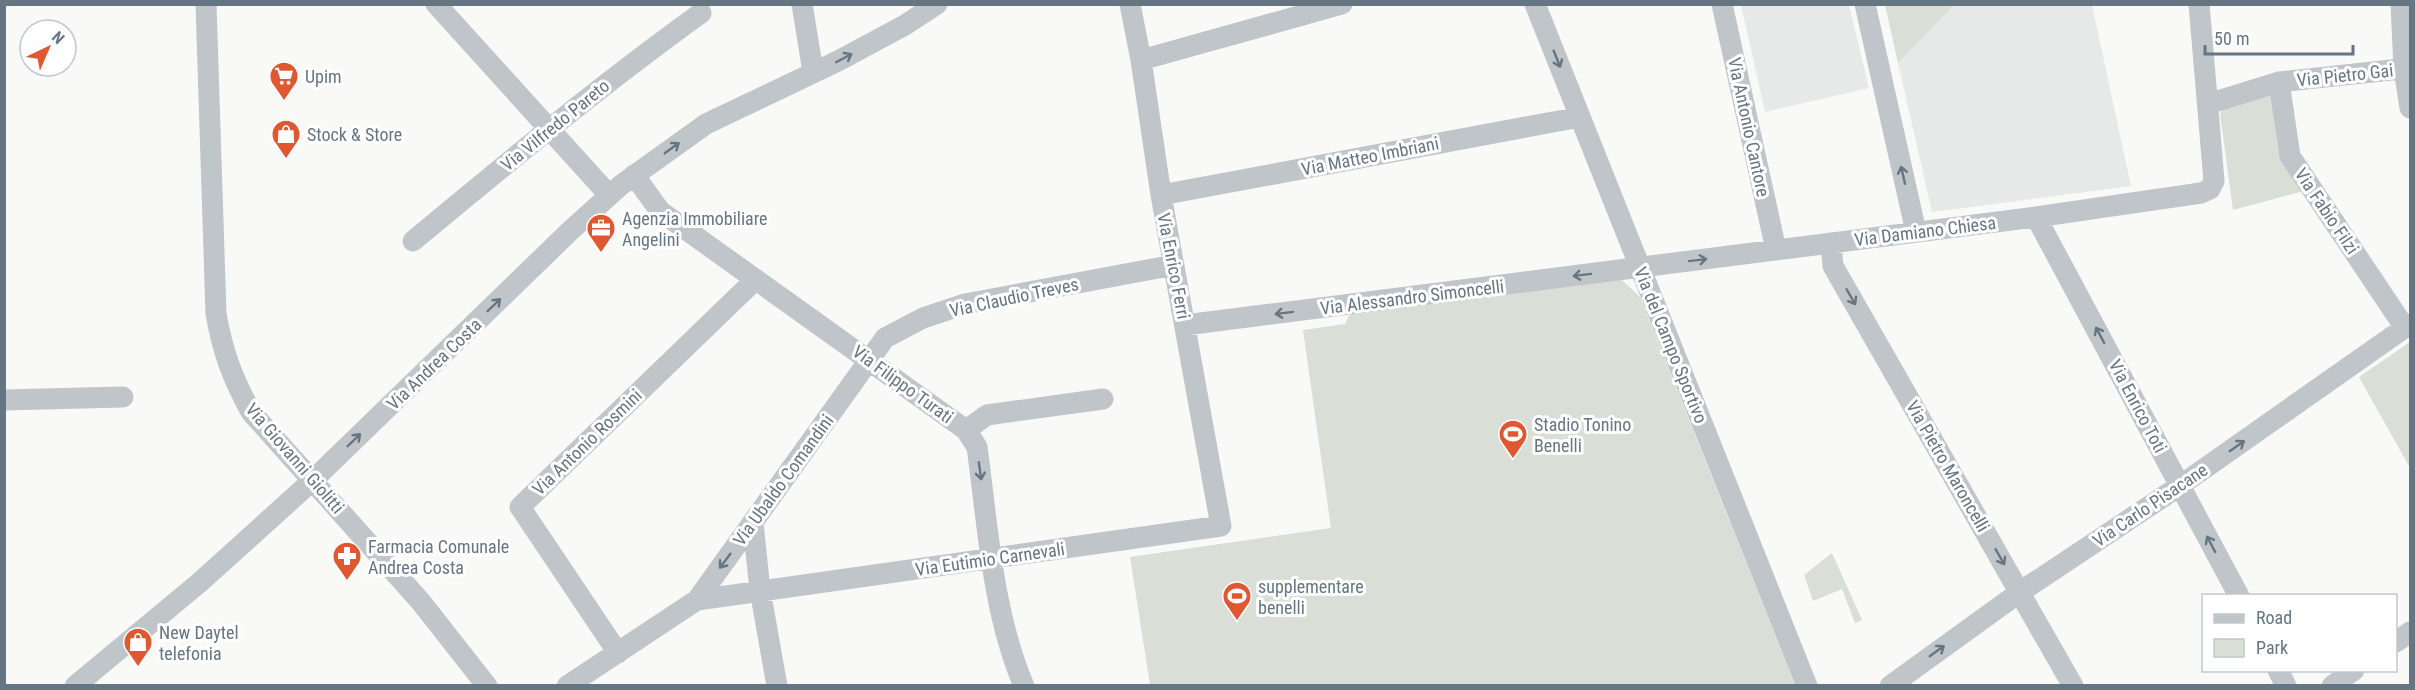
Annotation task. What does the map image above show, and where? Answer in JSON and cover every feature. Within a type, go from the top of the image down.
[{"type":"street","name":"Via Giovanni Giolitti","points":[[206,4],[216,314],[222,346],[232,378],[251,412],[421,602],[486,686]]},
{"type":"street","points":[[436,4],[609,195]]},
{"type":"street","points":[[802,4],[813,72]]},
{"type":"street","name":"Via Andrea Costa","points":[[75,686],[198,583],[312,481],[609,195],[634,175],[706,124],[813,72],[904,15],[937,4]]},
{"type":"street","name":"Via Enrico Ferri","points":[[1130,4],[1141,60],[1161,195],[1221,526]]},
{"type":"street","points":[[1141,60],[1342,4]]},
{"type":"street","name":"Via del Campo Sportivo","points":[[1535,4],[1807,686]]},
{"type":"street","name":"Via Antonio Cantore","points":[[1722,4],[1776,250]]},
{"type":"street","points":[[1865,4],[1916,232]]},
{"type":"street","points":[[2199,4],[2208,104]]},
{"type":"street","points":[[2401,4],[2410,108]]},
{"type":"street","name":"Via Vilfredo Pareto","points":[[413,241],[637,59],[701,13]]},
{"type":"street","name":"Via Pietro Gai","points":[[2208,104],[2279,82],[2407,68]]},
{"type":"street","name":"Via Fabio Filzi","points":[[2279,82],[2290,156],[2408,326]]},
{"type":"street","name":"Via Damiano Chiesa","points":[[1640,268],[2036,217],[2200,193],[2210,189],[2214,181],[2208,104]]},
{"type":"street","name":"Via Matteo Imbriani","points":[[1161,195],[1580,117]]},
{"type":"street","name":"Via Filippo Turati","points":[[634,175],[660,211],[870,359],[966,430],[977,447],[1001,617],[1024,686]]},
{"type":"street","name":"Via Enrico Toti","points":[[2036,217],[2238,594]]},
{"type":"street","name":"Via Pietro Maroncelli","points":[[1831,243],[1833,266],[2073,686]]},
{"type":"street","name":"Via Claudio Treves","points":[[870,359],[885,339],[923,318],[965,304],[1174,265]]},
{"type":"street","name":"Via Alessandro Simoncelli","points":[[1185,325],[1640,268]]},
{"type":"street","name":"Via Antonio Rosmini","points":[[618,653],[520,507],[755,280]]},
{"type":"street","name":"Via Carlo Pisacane","points":[[1890,686],[2020,592],[2181,485],[2408,326]]},
{"type":"street","name":"Via Ubaldo Comandini","points":[[567,686],[697,600],[870,359]]},
{"type":"street","points":[[4,400],[123,397]]},
{"type":"street","points":[[966,430],[987,416],[1103,399]]},
{"type":"street","points":[[753,523],[760,590],[777,686]]},
{"type":"street","name":"Via Eutimio Carnevali","points":[[760,590],[993,560],[1221,526]]},
{"type":"street","name":"Via Ubaldo Comandini","points":[[697,600],[760,590]]},
{"type":"street","points":[[2397,641],[2410,632]]},
{"type":"street","points":[[2279,672],[2286,686]]},
{"type":"street","points":[[2332,686],[2351,672]]},
{"type":"shaded area","points":[[1741,5],[1849,5],[1869,88],[1765,112]]},
{"type":"shaded area","points":[[1954,5],[2092,5],[2131,186],[1932,212],[1898,63]]},
{"type":"green space","points":[[1885,4],[1954,5],[1898,63]]},
{"type":"green space","points":[[2276,94],[2277,143],[2304,191],[2233,210],[2220,114],[2224,108]]},
{"type":"green space","name":"Stadio Tonino Benelli","points":[[1620,278],[1640,297],[1795,685],[1150,685],[1130,557],[1331,528],[1303,330],[1345,324],[1350,313]]},
{"type":"green space","points":[[2410,342],[2410,468],[2359,377]]},
{"type":"green space","points":[[1832,553],[1862,620],[1855,623],[1842,589],[1813,601],[1804,575]]},
{"type":"place","name":"Upim","points":[[284,102]]},
{"type":"place","name":"Stock & Store","points":[[286,160]]},
{"type":"place","name":"Agenzia Immobiliare Angelini","points":[[601,254]]},
{"type":"place","name":"Stadio Tonino Benelli","points":[[1513,460]]},
{"type":"place","name":"Farmacia Comunale Andrea Costa","points":[[347,582]]},
{"type":"place","name":"supplementare benelli","points":[[1237,622]]},
{"type":"place","name":"New Daytel telefonia","points":[[138,668]]}]
